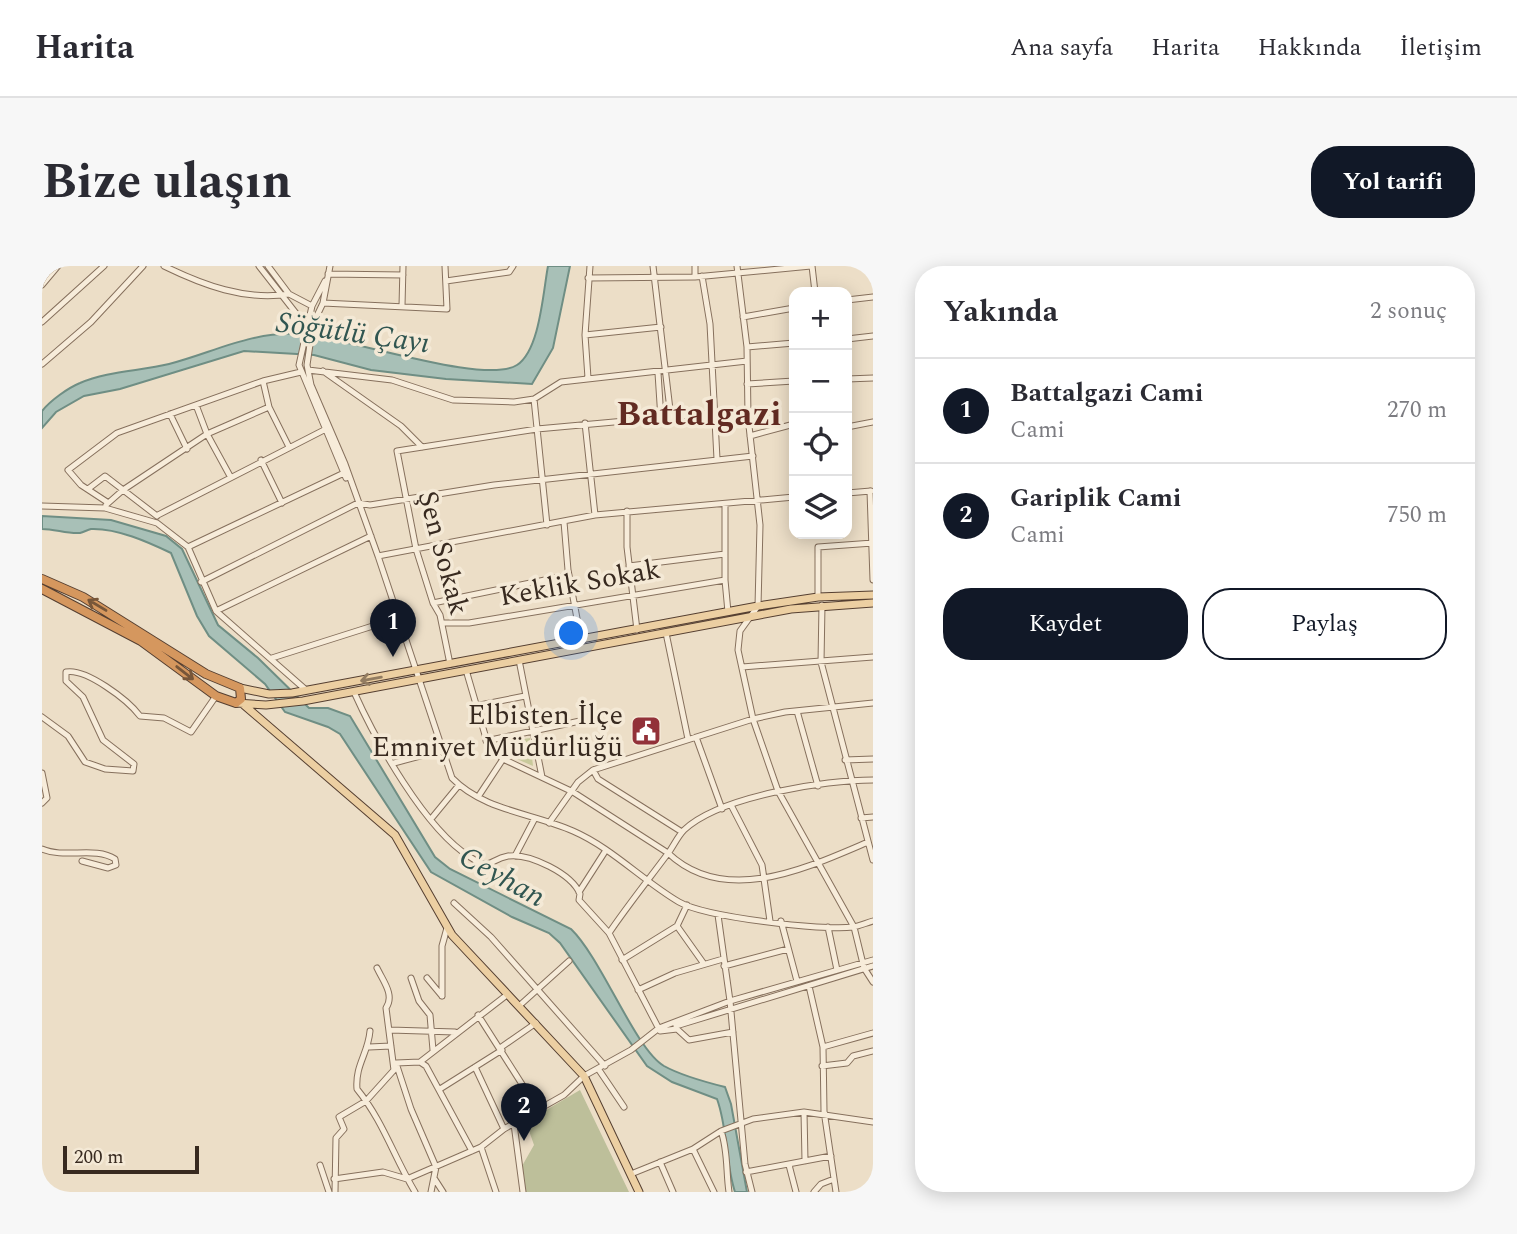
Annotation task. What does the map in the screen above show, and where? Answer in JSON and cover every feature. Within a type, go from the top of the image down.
[{"type":"highway","points":[[42,579],[83,597],[206,674],[236,687],[242,696],[239,704],[220,698],[141,641],[42,589]]},
{"type":"highway","points":[[220,698],[226,689],[236,687]]},
{"type":"main road","points":[[239,704],[276,705],[354,692],[450,664],[758,606],[873,595]]},
{"type":"main road","points":[[236,687],[269,694],[292,693],[466,670],[746,618],[820,601],[873,603]]},
{"type":"main road","points":[[239,704],[395,835],[447,928],[584,1076],[639,1192]]},
{"type":"street","points":[[42,285],[58,266]]},
{"type":"street","points":[[42,322],[104,266]]},
{"type":"street","points":[[42,364],[91,322],[142,266]]},
{"type":"street","points":[[164,266],[215,288],[248,295],[289,294]]},
{"type":"street","points":[[259,266],[279,295],[310,325]]},
{"type":"street","points":[[268,266],[289,294],[315,308]]},
{"type":"street","points":[[323,303],[330,266]]},
{"type":"street","points":[[402,306],[403,266]]},
{"type":"street","points":[[315,308],[323,303],[447,309],[445,266]]},
{"type":"street","points":[[446,281],[509,272],[513,266]]},
{"type":"street","points":[[588,378],[585,335],[590,266]]},
{"type":"street","points":[[653,266],[671,418]]},
{"type":"street","points":[[695,266],[710,324],[717,459]]},
{"type":"street","points":[[588,278],[699,277],[738,270],[812,266],[814,287]]},
{"type":"street","points":[[738,270],[747,347],[751,436],[760,500],[758,606],[746,618],[740,631],[738,650],[751,720],[778,791],[854,927],[863,965],[873,982]]},
{"type":"street","points":[[328,276],[403,275]]},
{"type":"street","points":[[328,276],[315,308],[299,365],[305,369],[379,556],[452,778],[478,797],[573,831],[687,905],[718,915],[828,927],[854,927],[873,921]]},
{"type":"street","points":[[852,299],[873,297]]},
{"type":"street","points":[[743,317],[789,309]]},
{"type":"street","points":[[310,325],[305,369],[324,430],[358,503]]},
{"type":"street","points":[[585,335],[661,327]]},
{"type":"street","points":[[852,339],[873,337]]},
{"type":"street","points":[[747,347],[789,343]]},
{"type":"street","points":[[106,505],[68,470],[117,433],[262,381],[305,369],[392,380],[453,400],[534,399],[561,382],[747,361]]},
{"type":"street","points":[[323,371],[401,426],[422,447],[585,423],[713,413]]},
{"type":"street","points":[[658,373],[661,419]]},
{"type":"street","points":[[852,379],[873,379]]},
{"type":"street","points":[[262,381],[269,407],[289,447]]},
{"type":"street","points":[[747,384],[789,381]]},
{"type":"street","points":[[534,399],[547,525]]},
{"type":"street","points":[[196,405],[207,434],[230,476]]},
{"type":"street","points":[[106,505],[207,434],[269,407]]},
{"type":"street","points":[[170,414],[187,449]]},
{"type":"street","points":[[852,425],[873,422]]},
{"type":"street","points":[[585,423],[595,515]]},
{"type":"street","points":[[751,436],[789,426]]},
{"type":"street","points":[[158,515],[324,430]]},
{"type":"street","name":"Şen Sokak","points":[[422,447],[397,453],[416,549],[442,623],[450,664]]},
{"type":"street","points":[[201,582],[358,503],[370,505],[541,479],[753,456]]},
{"type":"street","points":[[261,460],[282,503]]},
{"type":"street","points":[[188,547],[344,473]]},
{"type":"street","points":[[88,489],[105,476],[158,515]]},
{"type":"street","points":[[852,493],[872,491],[873,580]]},
{"type":"street","points":[[379,556],[595,515],[789,497]]},
{"type":"street","points":[[724,504],[724,580],[729,613]]},
{"type":"street","points":[[42,506],[106,505],[157,523],[188,547],[201,582],[216,611],[306,690]]},
{"type":"street","points":[[626,512],[637,630]]},
{"type":"street","points":[[157,523],[158,515]]},
{"type":"street","points":[[564,522],[569,575],[581,640]]},
{"type":"street","points":[[216,611],[371,536]]},
{"type":"street","points":[[872,543],[818,547],[821,662],[849,780],[873,860]]},
{"type":"street","points":[[629,566],[725,554]]},
{"type":"street","points":[[433,603],[569,575]]},
{"type":"street","name":"Keklik Sokak","points":[[442,623],[469,623],[724,580]]},
{"type":"street","points":[[271,658],[398,618]]},
{"type":"street","points":[[666,633],[688,739]]},
{"type":"street","points":[[742,667],[873,657]]},
{"type":"street","points":[[519,660],[531,734],[542,777]]},
{"type":"street","points":[[466,670],[486,741],[503,759],[573,792],[668,853],[681,865],[729,880],[766,880],[868,842]]},
{"type":"street","points":[[42,717],[68,736],[85,762],[105,769],[133,771],[134,764],[103,740],[83,697],[66,681],[66,672],[81,672],[133,707],[140,716],[164,718],[191,732],[220,698]]},
{"type":"street","points":[[354,692],[394,763],[431,819],[452,844],[482,864],[491,865],[503,857],[515,856],[568,876],[579,892]]},
{"type":"street","points":[[475,706],[525,696]]},
{"type":"street","points":[[549,823],[578,782],[593,770],[751,720],[797,711],[873,703]]},
{"type":"street","points":[[797,711],[818,786]]},
{"type":"street","points":[[486,741],[531,734],[580,721]]},
{"type":"street","points":[[696,737],[722,809]]},
{"type":"street","points":[[394,763],[443,750]]},
{"type":"street","points":[[478,797],[503,759]]},
{"type":"street","points":[[845,760],[873,759]]},
{"type":"street","points":[[593,770],[598,779],[682,832]]},
{"type":"street","points":[[42,773],[47,798],[42,803]]},
{"type":"street","points":[[608,933],[682,832],[722,809],[778,791],[849,780],[873,780]]},
{"type":"street","points":[[431,819],[459,785]]},
{"type":"street","points":[[731,806],[762,865],[770,921]]},
{"type":"street","points":[[861,818],[873,817]]},
{"type":"street","points":[[515,856],[535,818]]},
{"type":"street","points":[[42,849],[60,854],[107,855],[117,862],[108,867],[82,861]]},
{"type":"street","points":[[606,850],[579,892],[579,900],[608,933],[659,1030]]},
{"type":"street","points":[[454,903],[538,989],[602,1068],[624,1107]]},
{"type":"street","points":[[622,960],[677,926],[687,905]]},
{"type":"street","points":[[718,915],[733,1032],[738,1124],[752,1192]]},
{"type":"street","points":[[781,921],[797,981]]},
{"type":"street","points":[[677,926],[704,964]]},
{"type":"street","points":[[828,927],[837,970]]},
{"type":"street","points":[[427,978],[442,996],[442,946],[447,928]]},
{"type":"street","points":[[638,990],[675,972],[788,948]]},
{"type":"street","points":[[730,1004],[809,985],[873,960]]},
{"type":"street","points":[[519,1006],[569,961]]},
{"type":"street","points":[[334,1179],[383,1172],[407,1179],[481,1147],[504,1129],[564,1095],[584,1076],[602,1068],[659,1030],[797,981],[837,970],[873,966]]},
{"type":"street","points":[[377,968],[389,991],[390,1002],[386,1008],[396,1063],[411,1109],[436,1167],[431,1192]]},
{"type":"street","points":[[411,978],[419,1001],[430,1016],[433,1049]]},
{"type":"street","points":[[809,985],[823,1047],[825,1115],[836,1192]]},
{"type":"street","points":[[419,1062],[508,994]]},
{"type":"street","points":[[478,1016],[539,1111]]},
{"type":"street","points":[[440,1088],[475,1067],[536,1023]]},
{"type":"street","points":[[659,1030],[677,1029],[689,1041],[733,1032]]},
{"type":"street","points":[[390,1030],[455,1032]]},
{"type":"street","points":[[370,1031],[369,1047],[357,1066],[356,1090],[378,1116],[414,1190],[405,1192]]},
{"type":"street","points":[[823,1047],[873,1033]]},
{"type":"street","points":[[369,1047],[391,1046]]},
{"type":"street","points":[[822,1066],[847,1063],[853,1056],[873,1051]]},
{"type":"street","points":[[396,1063],[419,1062],[426,1066],[472,1151]]},
{"type":"street","points":[[335,1192],[336,1138],[344,1129],[340,1117],[366,1101],[394,1070],[396,1063]]},
{"type":"street","points":[[475,1067],[504,1129]]},
{"type":"street","points":[[804,1112],[805,1161]]},
{"type":"street","points":[[631,1174],[693,1149],[721,1131],[738,1124],[804,1112],[873,1122]]},
{"type":"street","points":[[513,1124],[523,1192]]},
{"type":"street","points":[[721,1131],[726,1144],[725,1167],[729,1192]]},
{"type":"street","points":[[481,1147],[496,1192]]},
{"type":"street","points":[[693,1149],[715,1192]]},
{"type":"street","points":[[746,1172],[831,1156]]},
{"type":"street","points":[[660,1162],[673,1192]]},
{"type":"street","points":[[320,1165],[329,1192]]},
{"type":"street","points":[[789,1165],[796,1192]]},
{"type":"street","points":[[434,1178],[443,1192]]},
{"type":"street","points":[[814,1192],[821,1184],[834,1179]]},
{"type":"green space","points":[[530,738],[533,766],[503,753],[496,743]]},
{"type":"green space","points":[[580,1090],[629,1192],[524,1192],[522,1166],[534,1145],[526,1122]]},
{"type":"shaded area","points":[[548,266],[570,266],[553,348],[532,384],[446,379],[371,370],[314,355],[244,351],[120,389],[84,396],[56,412],[42,428],[42,411],[60,395],[80,383],[101,376],[169,364],[264,336],[298,334],[319,337],[445,365],[475,369],[500,370],[517,365],[525,358],[536,334]]},
{"type":"shaded area","points":[[42,516],[111,520],[166,536],[182,549],[218,625],[258,658],[309,708],[328,708],[350,716],[435,857],[450,869],[571,929],[595,961],[630,1023],[653,1056],[678,1073],[725,1087],[731,1104],[747,1192],[735,1192],[717,1099],[672,1082],[647,1066],[560,943],[549,933],[512,917],[431,872],[340,734],[285,712],[265,684],[209,636],[197,616],[171,553],[122,533],[101,529],[75,533],[42,529]]},
{"type":"place","name":"Battalgazi Cami","points":[[393,657]]},
{"type":"place","name":"Elbisten İlçe Emniyet Müdürlüğü","points":[[646,731]]},
{"type":"place","name":"Gariplik Cami","points":[[524,1141]]},
{"type":"district","name":"Battalgazi","points":[[699,414]]},
{"type":"water label","name":"Söğütlü Çayı","points":[[353,333]]},
{"type":"water label","name":"Ceyhan","points":[[502,877]]}]
